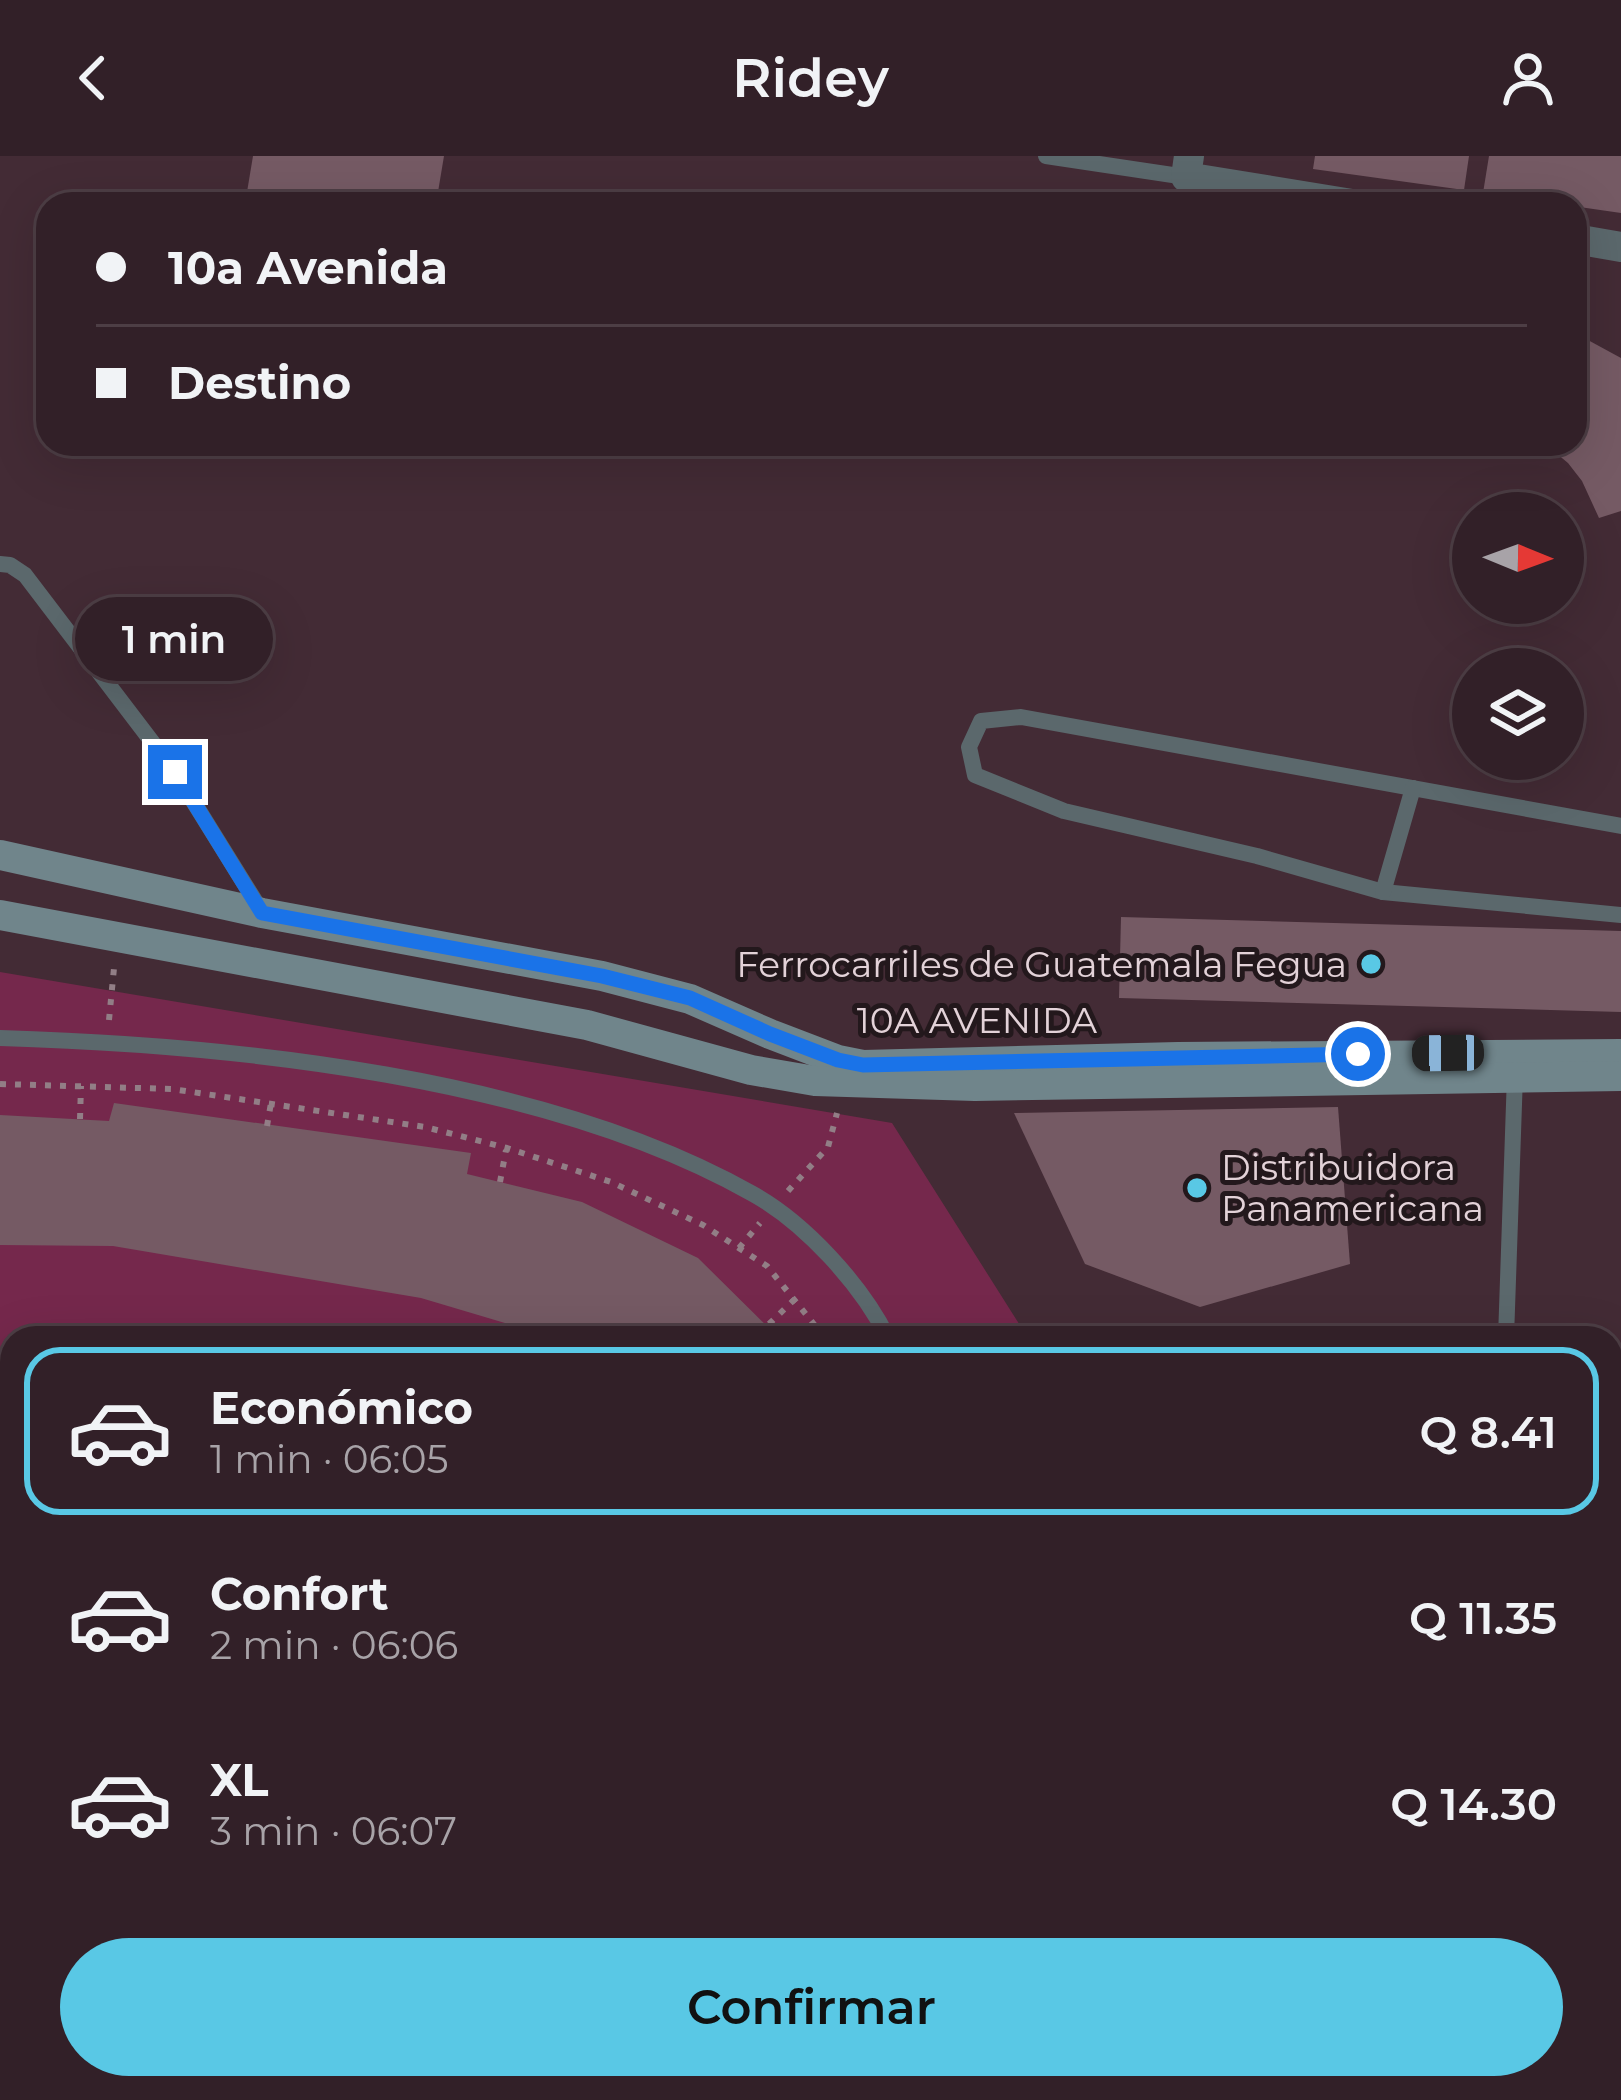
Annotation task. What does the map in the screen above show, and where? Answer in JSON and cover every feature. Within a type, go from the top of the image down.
[{"type":"main road","name":"10A AVENIDA","points":[[0,855],[262,913],[602,976],[690,998],[787,1041],[863,1065],[1621,1054]]},
{"type":"main road","name":"10A AVENIDA","points":[[0,915],[587,1025],[751,1070],[815,1081],[957,1087],[1621,1076]]},
{"type":"street","points":[[1187,167],[1244,171],[1313,192]]},
{"type":"street","points":[[1587,241],[1621,247]]},
{"type":"lane","points":[[1046,156],[1187,167]]},
{"type":"lane","points":[[0,564],[25,575],[161,754],[262,913]]},
{"type":"lane","points":[[1621,826],[1021,717],[981,721],[969,747],[975,775],[1064,812],[1257,856],[1383,892],[1621,915]]},
{"type":"lane","points":[[1383,892],[1413,788]]},
{"type":"lane","points":[[0,1038],[246,1055],[443,1087],[574,1120],[671,1156],[756,1195],[836,1261],[880,1326]]},
{"type":"lane","points":[[1506,1326],[1515,1075]]},
{"type":"path","points":[[108,1043],[118,934]]},
{"type":"path","points":[[0,1084],[172,1089],[425,1127],[507,1148],[611,1182],[703,1225],[767,1266],[816,1326]]},
{"type":"path","points":[[80,1119],[81,1085]]},
{"type":"path","points":[[267,1126],[271,1103]]},
{"type":"path","points":[[800,1178],[828,1147],[836,1115]]},
{"type":"path","points":[[500,1182],[507,1148]]},
{"type":"path","points":[[769,1324],[795,1299]]},
{"type":"shaded area","points":[[0,972],[892,1123],[1020,1326],[0,1326]]},
{"type":"building","points":[[253,156],[444,156],[438,192],[247,192]]},
{"type":"building","points":[[1315,156],[1469,156],[1464,190],[1313,169]]},
{"type":"building","points":[[1489,156],[1621,156],[1621,213],[1587,208],[1587,192],[1483,192]]},
{"type":"building","points":[[1587,340],[1621,358],[1621,511],[1599,518],[1560,456],[1587,456]]},
{"type":"building","name":"Ferrocarriles de Guatemala Fegua","points":[[1121,917],[1621,931],[1621,1012],[1119,998]]},
{"type":"building","points":[[114,1103],[471,1153],[467,1174],[582,1202],[698,1258],[767,1326],[515,1326],[421,1298],[113,1246],[0,1245],[0,1115],[109,1121]]},
{"type":"building","name":"Distribuidora Panamericana","points":[[1338,1107],[1350,1264],[1200,1307],[1085,1264],[1014,1113]]},
{"type":"place","name":"Ferrocarriles de Guatemala Fegua","points":[[1371,964]]},
{"type":"place","name":"Distribuidora Panamericana","points":[[1197,1188]]},
{"type":"route","points":[[175,772],[262,913],[602,976],[690,998],[838,1060],[863,1065],[1358,1054]]}]
